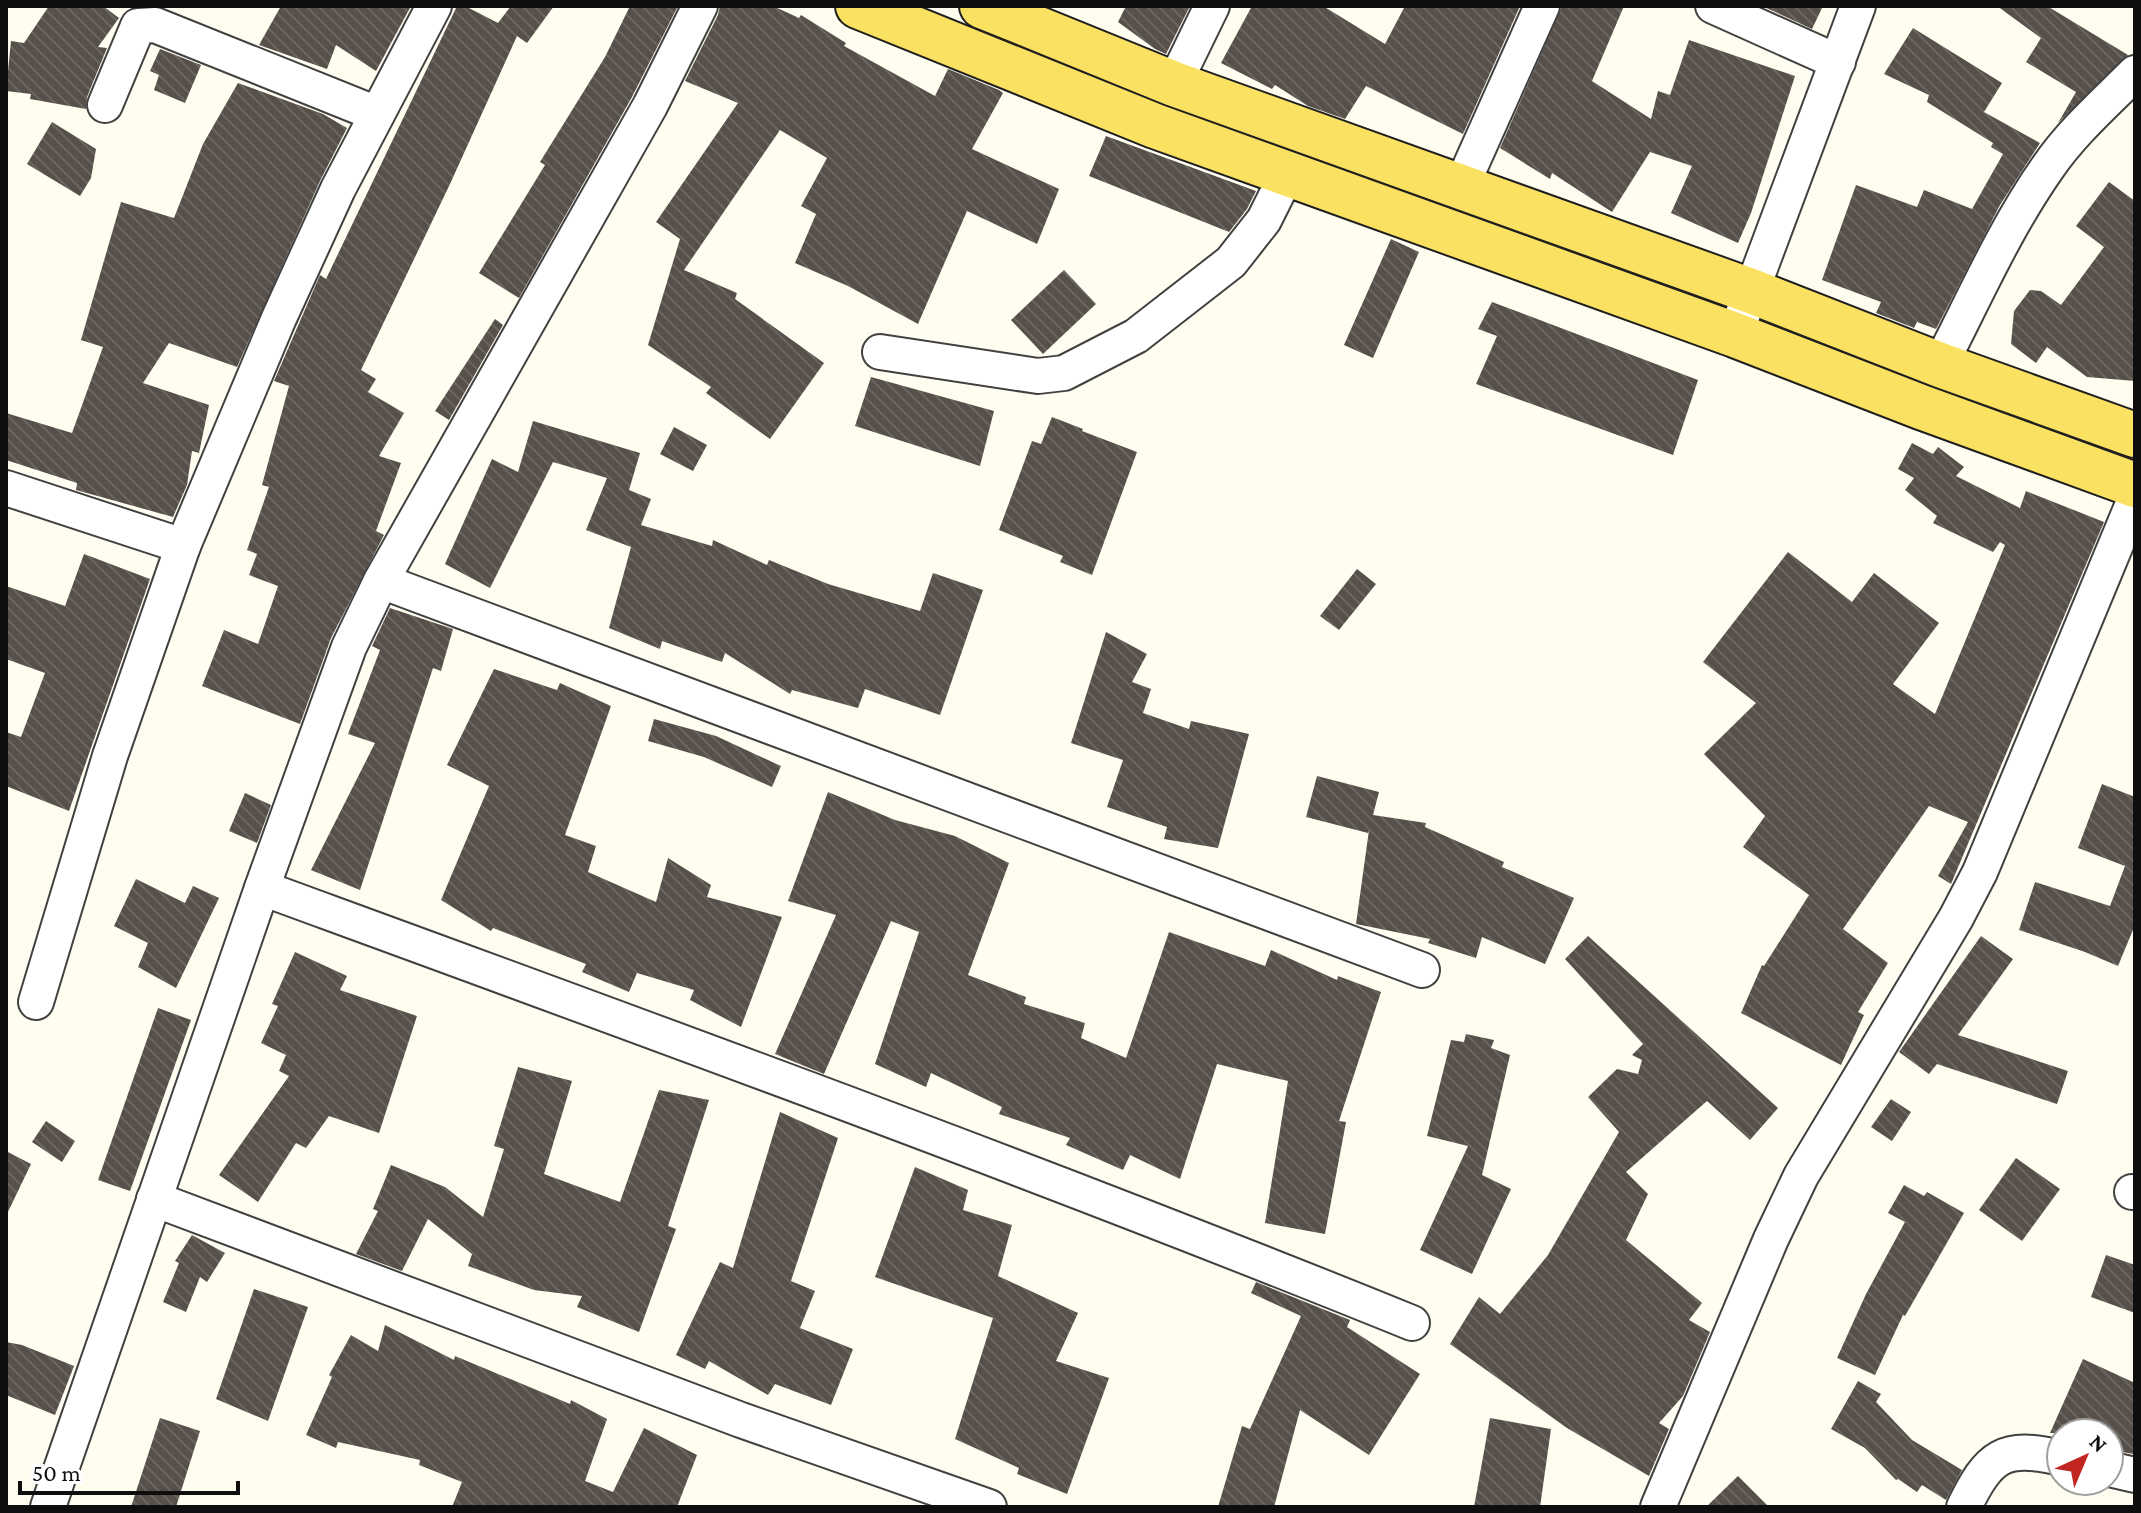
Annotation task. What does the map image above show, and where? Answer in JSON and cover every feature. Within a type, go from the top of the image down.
[{"type":"main road","points":[[858,6],[1155,126],[1735,335],[2135,485]]},
{"type":"main road","points":[[982,6],[1174,84],[1751,291],[1940,365],[2135,435]]},
{"type":"street","points":[[36,1002],[110,756],[183,546],[279,318],[338,189],[434,6]]},
{"type":"street","points":[[48,1507],[262,888],[349,647],[381,581],[650,106],[700,6]]},
{"type":"street","points":[[1174,84],[1212,6]]},
{"type":"street","points":[[1461,187],[1542,6]]},
{"type":"street","points":[[1713,6],[1838,62]]},
{"type":"street","points":[[1735,335],[1858,6]]},
{"type":"street","points":[[105,105],[138,26],[155,25],[377,114]]},
{"type":"street","points":[[1940,365],[2024,204],[2049,166],[2070,139],[2135,73]]},
{"type":"street","points":[[880,352],[1038,376],[1064,373],[1136,336],[1231,262],[1264,220],[1288,172]]},
{"type":"street","points":[[6,488],[183,546]]},
{"type":"street","points":[[1658,1507],[1771,1239],[1801,1176],[1956,918],[1980,872],[2135,499]]},
{"type":"street","points":[[381,581],[1422,970]]},
{"type":"street","points":[[262,888],[808,1088],[1412,1323]]},
{"type":"street","points":[[154,1199],[726,1414],[989,1507]]},
{"type":"street","points":[[1964,1507],[1978,1477],[1999,1456],[2024,1451],[2045,1455]]},
{"type":"building","points":[[49,6],[103,6],[119,18],[98,47],[107,48],[87,97],[86,109],[30,99],[31,94],[6,91],[11,41],[24,43]]},
{"type":"building","points":[[281,6],[411,6],[376,71],[336,45],[327,69],[259,45]]},
{"type":"building","points":[[457,6],[465,6],[498,23],[511,6],[554,6],[527,43],[517,36],[361,370],[376,379],[368,392],[404,413],[379,456],[401,463],[376,531],[384,535],[331,638],[300,724],[202,686],[224,630],[258,644],[278,586],[249,575],[257,554],[247,550],[269,487],[262,485],[289,386],[274,381],[320,275],[326,279]]},
{"type":"building","points":[[630,6],[678,6],[632,97],[519,298],[479,273],[545,165],[540,162],[605,57]]},
{"type":"building","points":[[720,6],[773,6],[799,18],[801,15],[846,43],[844,46],[935,96],[948,69],[999,90],[1003,93],[972,149],[1059,189],[1037,244],[967,211],[918,324],[848,286],[795,263],[816,214],[801,206],[827,158],[780,130],[684,270],[737,293],[735,299],[824,363],[770,439],[706,393],[711,387],[648,345],[680,239],[656,222],[738,103],[685,81]]},
{"type":"building","points":[[1126,6],[1190,6],[1166,54],[1118,22]]},
{"type":"building","points":[[1252,6],[1323,6],[1385,44],[1405,6],[1520,6],[1463,134],[1366,86],[1345,119],[1308,106],[1275,85],[1272,89],[1221,63]]},
{"type":"building","points":[[1562,6],[1624,6],[1592,81],[1651,119],[1658,91],[1670,95],[1689,40],[1795,76],[1751,213],[1738,243],[1671,213],[1692,166],[1650,152],[1612,212],[1552,173],[1550,179],[1500,148]]},
{"type":"building","points":[[1762,6],[1823,6],[1812,29]]},
{"type":"building","points":[[1997,6],[2047,6],[2128,55],[2058,123],[2076,92],[2026,62],[2041,38]]},
{"type":"building","points":[[1913,28],[2002,83],[1984,112],[2040,143],[2000,205],[1936,329],[1917,322],[1914,328],[1876,313],[1881,302],[1822,280],[1856,185],[1917,207],[1924,190],[1972,209],[2003,154],[1991,147],[1993,143],[1927,102],[1929,95],[1884,74]]},
{"type":"building","points":[[160,49],[201,65],[185,103],[154,90],[159,75],[150,71]]},
{"type":"building","points":[[238,83],[323,114],[347,128],[237,367],[169,343],[143,383],[209,405],[199,453],[192,451],[187,485],[173,517],[76,490],[77,483],[6,460],[6,413],[72,433],[103,347],[81,340],[121,202],[174,218],[203,144]]},
{"type":"building","points":[[52,122],[96,149],[91,178],[80,196],[27,164]]},
{"type":"building","points":[[1106,136],[1256,191],[1229,232],[1089,176]]},
{"type":"building","points":[[2109,182],[2135,201],[2135,381],[2087,377],[2047,347],[2036,363],[2011,344],[2014,311],[2030,290],[2041,291],[2061,305],[2104,247],[2076,226]]},
{"type":"building","points":[[1391,239],[1419,252],[1373,358],[1344,345]]},
{"type":"building","points":[[1064,270],[1096,304],[1043,354],[1011,320]]},
{"type":"building","points":[[1492,302],[1698,380],[1673,455],[1476,384],[1497,336],[1478,329]]},
{"type":"building","points":[[495,319],[503,325],[449,420],[435,411]]},
{"type":"building","points":[[871,377],[994,411],[980,466],[855,426]]},
{"type":"building","points":[[1052,417],[1137,452],[1092,575],[1060,562],[1063,556],[999,530],[1032,441],[1041,444]]},
{"type":"building","points":[[533,421],[640,453],[629,490],[651,499],[641,525],[712,546],[713,540],[767,565],[769,560],[828,584],[920,611],[933,573],[983,590],[940,715],[865,689],[858,708],[792,690],[790,694],[725,653],[722,662],[662,641],[660,649],[609,628],[631,547],[586,530],[607,478],[553,462],[490,588],[445,564],[492,459],[518,472]]},
{"type":"building","points":[[674,427],[707,445],[693,471],[660,454]]},
{"type":"building","points":[[1912,443],[1933,454],[1938,447],[1964,467],[1956,476],[2020,508],[2026,491],[2104,522],[1951,884],[1938,876],[1968,822],[1929,806],[1843,929],[1888,963],[1858,1012],[1864,1015],[1841,1065],[1741,1013],[1762,965],[1809,895],[1743,847],[1765,816],[1704,754],[1756,703],[1703,662],[1788,552],[1852,602],[1874,573],[1939,623],[1893,684],[1935,714],[2005,545],[2000,542],[1993,552],[1933,523],[1937,516],[1905,490],[1914,478],[1898,469]]},
{"type":"building","points":[[84,554],[150,579],[69,811],[6,786],[6,732],[21,737],[45,673],[6,659],[6,586],[65,606]]},
{"type":"building","points":[[1357,569],[1376,584],[1339,630],[1320,616]]},
{"type":"building","points":[[390,608],[453,629],[441,671],[433,668],[360,890],[311,870],[375,743],[348,734],[380,650],[372,646]]},
{"type":"building","points":[[1106,632],[1147,654],[1132,682],[1151,689],[1143,713],[1189,729],[1191,721],[1249,734],[1218,848],[1164,839],[1167,827],[1107,807],[1123,760],[1071,743]]},
{"type":"building","points":[[494,669],[557,690],[560,683],[611,706],[565,835],[596,846],[588,872],[656,902],[668,858],[711,885],[707,897],[782,917],[741,1027],[690,1000],[694,990],[637,973],[629,992],[582,972],[586,964],[493,928],[491,931],[441,900],[489,786],[447,765]]},
{"type":"building","points":[[654,719],[716,736],[781,766],[772,787],[704,757],[648,741]]},
{"type":"building","points":[[1317,776],[1379,792],[1373,815],[1426,823],[1425,827],[1504,862],[1502,867],[1574,898],[1545,964],[1482,937],[1476,958],[1428,943],[1430,939],[1356,924],[1369,830],[1368,833],[1306,817]]},
{"type":"building","points":[[2102,784],[2135,797],[2135,925],[2118,966],[2019,930],[2035,882],[2110,906],[2125,866],[2078,848]]},
{"type":"building","points":[[828,792],[895,820],[955,836],[1009,863],[968,975],[1026,997],[1024,1004],[1085,1023],[1081,1038],[1126,1058],[1169,932],[1265,966],[1271,950],[1337,980],[1338,976],[1381,992],[1339,1121],[1346,1122],[1325,1234],[1265,1223],[1288,1081],[1217,1064],[1180,1179],[1130,1155],[1123,1170],[1066,1145],[1070,1138],[999,1114],[1002,1107],[931,1073],[926,1087],[875,1064],[919,932],[891,921],[824,1074],[775,1054],[836,915],[788,901]]},
{"type":"building","points":[[245,793],[271,805],[257,843],[229,831]]},
{"type":"building","points":[[136,879],[185,903],[193,886],[219,898],[176,988],[138,967],[148,943],[114,926]]},
{"type":"building","points":[[1588,936],[1778,1108],[1750,1140],[1707,1101],[1626,1172],[1648,1194],[1626,1240],[1702,1303],[1689,1320],[1710,1332],[1683,1396],[1659,1423],[1669,1429],[1649,1476],[1567,1428],[1450,1344],[1479,1297],[1500,1314],[1548,1255],[1619,1132],[1588,1097],[1617,1069],[1638,1074],[1642,1060],[1632,1055],[1643,1044],[1565,959]]},
{"type":"building","points":[[1981,936],[2013,959],[1958,1035],[2068,1071],[2057,1104],[1937,1064],[1929,1074],[1899,1052]]},
{"type":"building","points":[[295,952],[347,976],[340,990],[417,1016],[379,1133],[329,1116],[306,1148],[296,1143],[258,1202],[219,1175],[289,1076],[279,1071],[286,1055],[261,1043],[278,1006],[272,1004]]},
{"type":"building","points":[[158,1008],[191,1020],[130,1191],[98,1180]]},
{"type":"building","points":[[1466,1034],[1494,1040],[1491,1048],[1510,1055],[1482,1175],[1511,1189],[1472,1274],[1420,1250],[1468,1146],[1427,1136],[1451,1040],[1464,1042]]},
{"type":"building","points":[[518,1067],[572,1081],[544,1174],[620,1202],[659,1090],[709,1100],[668,1226],[676,1229],[639,1332],[577,1307],[582,1296],[534,1290],[468,1266],[472,1254],[428,1219],[402,1271],[356,1254],[378,1211],[373,1209],[391,1165],[445,1187],[483,1217],[504,1149],[494,1146]]},
{"type":"building","points":[[1891,1099],[1911,1112],[1892,1141],[1871,1127]]},
{"type":"building","points":[[780,1112],[838,1138],[791,1281],[815,1291],[800,1328],[853,1349],[831,1405],[775,1384],[768,1395],[709,1361],[705,1369],[676,1355],[720,1262],[733,1268]]},
{"type":"building","points":[[46,1121],[75,1141],[62,1162],[32,1142]]},
{"type":"building","points":[[6,1151],[31,1164],[6,1216]]},
{"type":"building","points":[[2016,1158],[2060,1189],[2022,1241],[1979,1210]]},
{"type":"building","points":[[915,1167],[968,1190],[963,1210],[1012,1225],[998,1276],[1078,1313],[1056,1361],[1109,1378],[1067,1494],[1017,1474],[1019,1468],[955,1439],[993,1318],[875,1277]]},
{"type":"building","points":[[1904,1185],[1924,1196],[1927,1192],[1964,1213],[1903,1315],[1875,1375],[1837,1358],[1866,1294],[1905,1222],[1888,1213]]},
{"type":"building","points":[[192,1235],[225,1253],[207,1282],[200,1277],[186,1312],[163,1302],[179,1263],[175,1261]]},
{"type":"building","points":[[2106,1255],[2135,1265],[2135,1313],[2091,1297]]},
{"type":"building","points":[[1256,1282],[1350,1320],[1347,1327],[1420,1374],[1369,1455],[1300,1410],[1274,1507],[1218,1507],[1242,1426],[1250,1429],[1301,1316],[1251,1293]]},
{"type":"building","points":[[254,1289],[308,1307],[268,1421],[216,1399]]},
{"type":"building","points":[[385,1325],[454,1360],[455,1356],[570,1404],[571,1400],[607,1419],[585,1481],[613,1492],[644,1428],[697,1455],[677,1507],[452,1507],[462,1482],[419,1465],[420,1460],[338,1442],[336,1448],[306,1435],[332,1377],[329,1375],[351,1335],[378,1351]]},
{"type":"building","points":[[6,1342],[22,1345],[74,1366],[55,1415],[6,1395]]},
{"type":"building","points":[[2083,1359],[2135,1383],[2134,1454],[2125,1453],[2125,1417],[2057,1417]]},
{"type":"building","points":[[1858,1381],[1881,1394],[1876,1402],[1912,1440],[1962,1470],[1946,1500],[1922,1485],[1917,1492],[1896,1480],[1865,1448],[1831,1429]]},
{"type":"building","points":[[160,1418],[200,1431],[176,1507],[131,1507]]},
{"type":"building","points":[[1490,1418],[1551,1429],[1540,1507],[1474,1507]]},
{"type":"building","points":[[1738,1476],[1769,1507],[1706,1507]]}]
